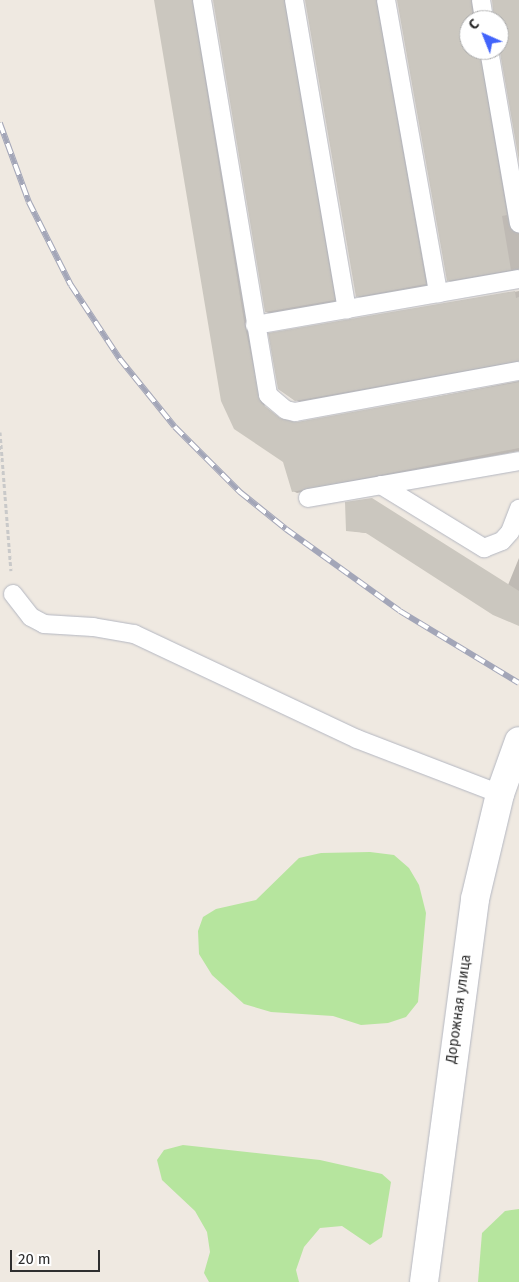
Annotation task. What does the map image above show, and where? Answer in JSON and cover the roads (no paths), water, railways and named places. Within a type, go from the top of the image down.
[{"type":"street","name":"Дорожная улица","points":[[424,1282],[475,899],[500,794],[519,741]]},
{"type":"lane","points":[[202,0],[268,395],[286,410],[295,412],[519,371]]},
{"type":"lane","points":[[294,0],[347,309]]},
{"type":"lane","points":[[386,0],[438,293]]},
{"type":"lane","points":[[491,60],[519,223]]},
{"type":"lane","points":[[255,325],[519,279]]},
{"type":"lane","points":[[308,498],[519,461]]},
{"type":"lane","points":[[381,485],[484,548],[502,541],[510,532],[519,509]]},
{"type":"lane","points":[[13,594],[30,617],[44,624],[93,627],[134,634],[357,739],[500,794]]},
{"type":"railway","points":[[0,123],[29,202],[71,285],[120,359],[175,427],[240,492],[286,529],[400,611],[519,683]]}]
